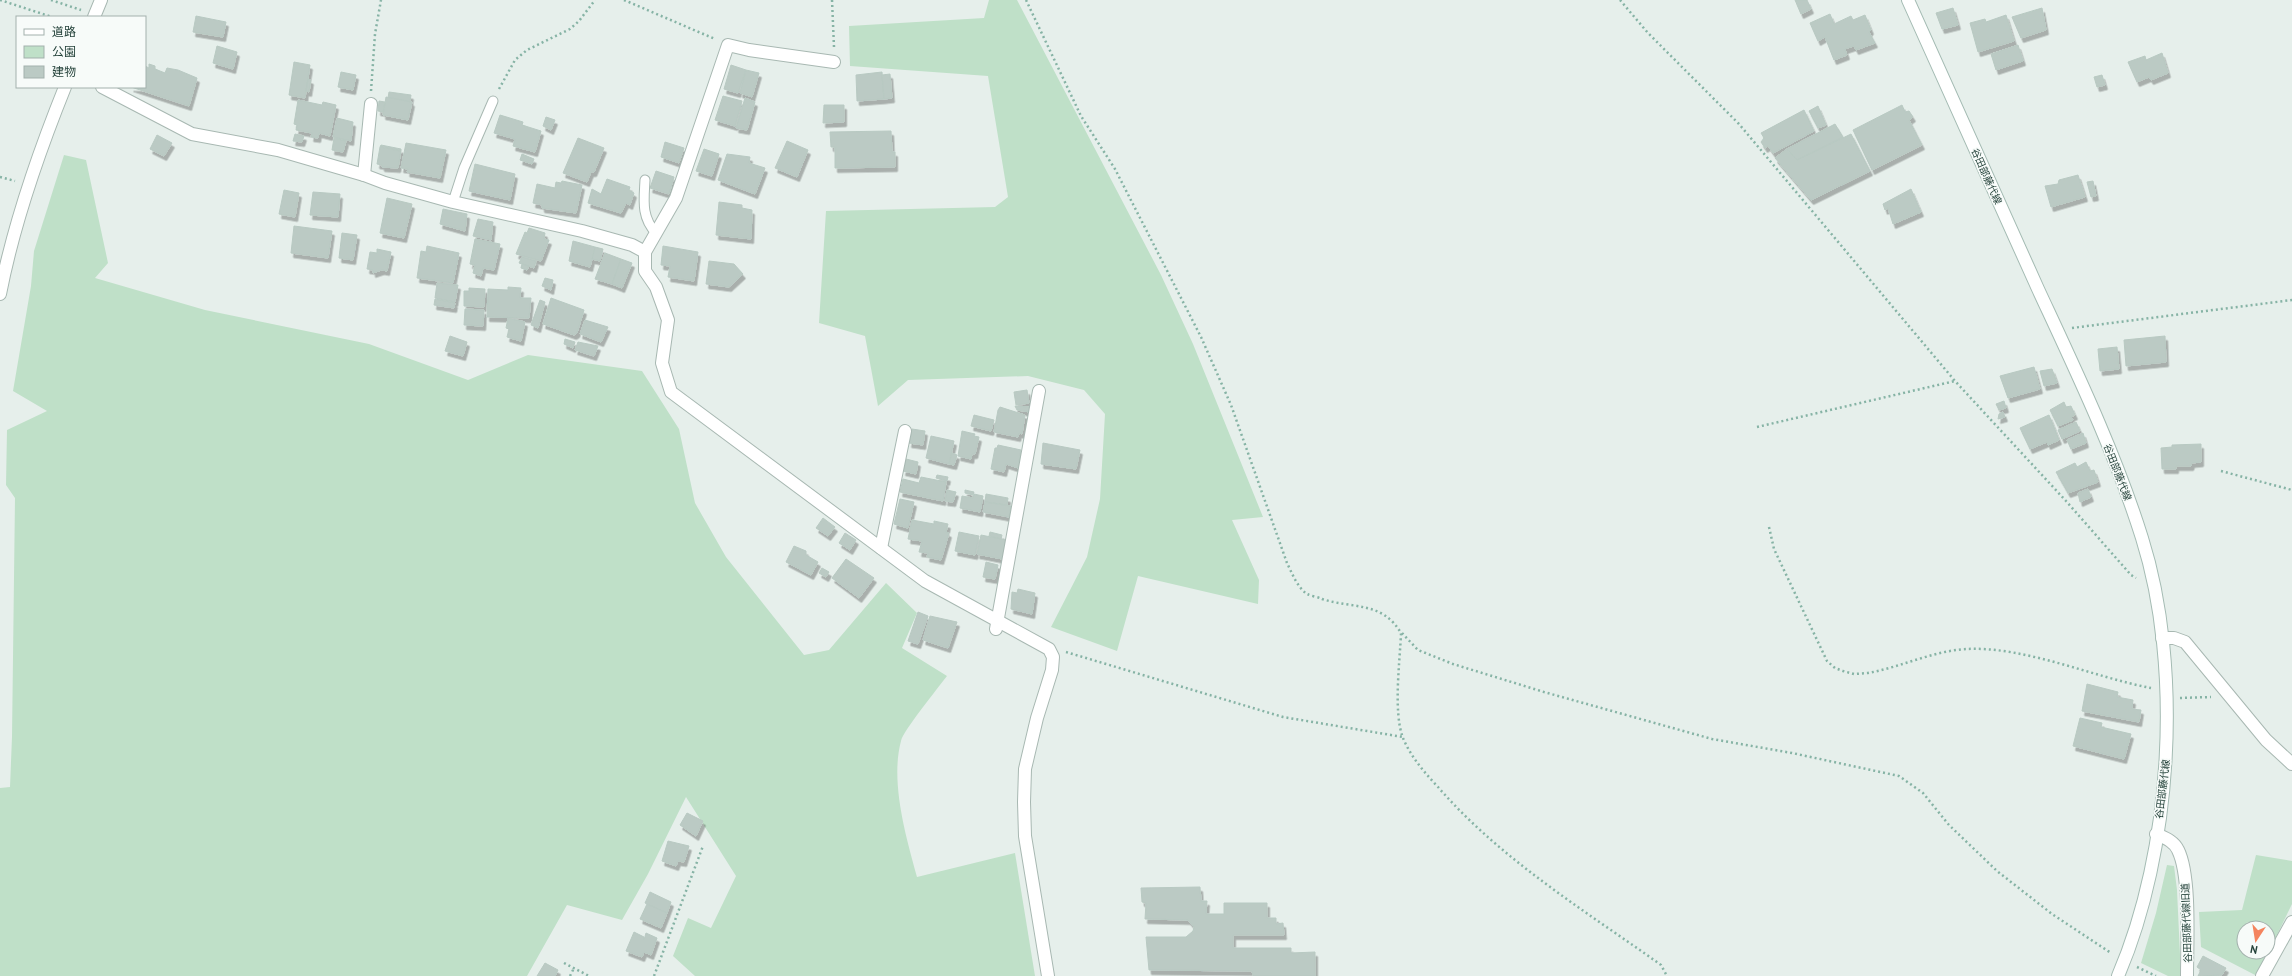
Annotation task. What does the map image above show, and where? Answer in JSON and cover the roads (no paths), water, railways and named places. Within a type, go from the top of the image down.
[{"type":"street","points":[[94,16],[101,0]]},
{"type":"street","name":"谷田部藤代線","points":[[1908,0],[2122,476],[2143,540],[2152,579],[2162,638],[2166,693],[2167,748],[2156,834],[2142,901],[2118,976]]},
{"type":"street","points":[[834,62],[749,50],[728,45],[676,198],[645,252],[645,271],[656,287],[668,320],[662,363],[671,392],[925,581],[996,626],[1049,649],[1053,657],[1052,670],[1037,718],[1025,769],[1024,802],[1025,836],[1048,976]]},
{"type":"street","points":[[0,294],[8,256],[29,184],[65,88]]},
{"type":"street","points":[[104,88],[192,134],[278,150],[364,174],[385,183],[453,202],[582,231],[632,245],[645,252]]},
{"type":"street","points":[[364,174],[371,104]]},
{"type":"street","points":[[996,626],[1039,391]]},
{"type":"street","points":[[882,548],[905,431]]},
{"type":"street","points":[[2162,638],[2174,638],[2185,642],[2266,740],[2292,764]]},
{"type":"street","name":"谷田部藤代線旧道","points":[[2156,834],[2174,843],[2182,860],[2186,894],[2187,976]]},
{"type":"street","points":[[2262,976],[2292,922]]},
{"type":"lane","points":[[453,202],[464,168],[494,101]]},
{"type":"lane","points":[[645,180],[644,207],[648,225],[656,233]]}]
